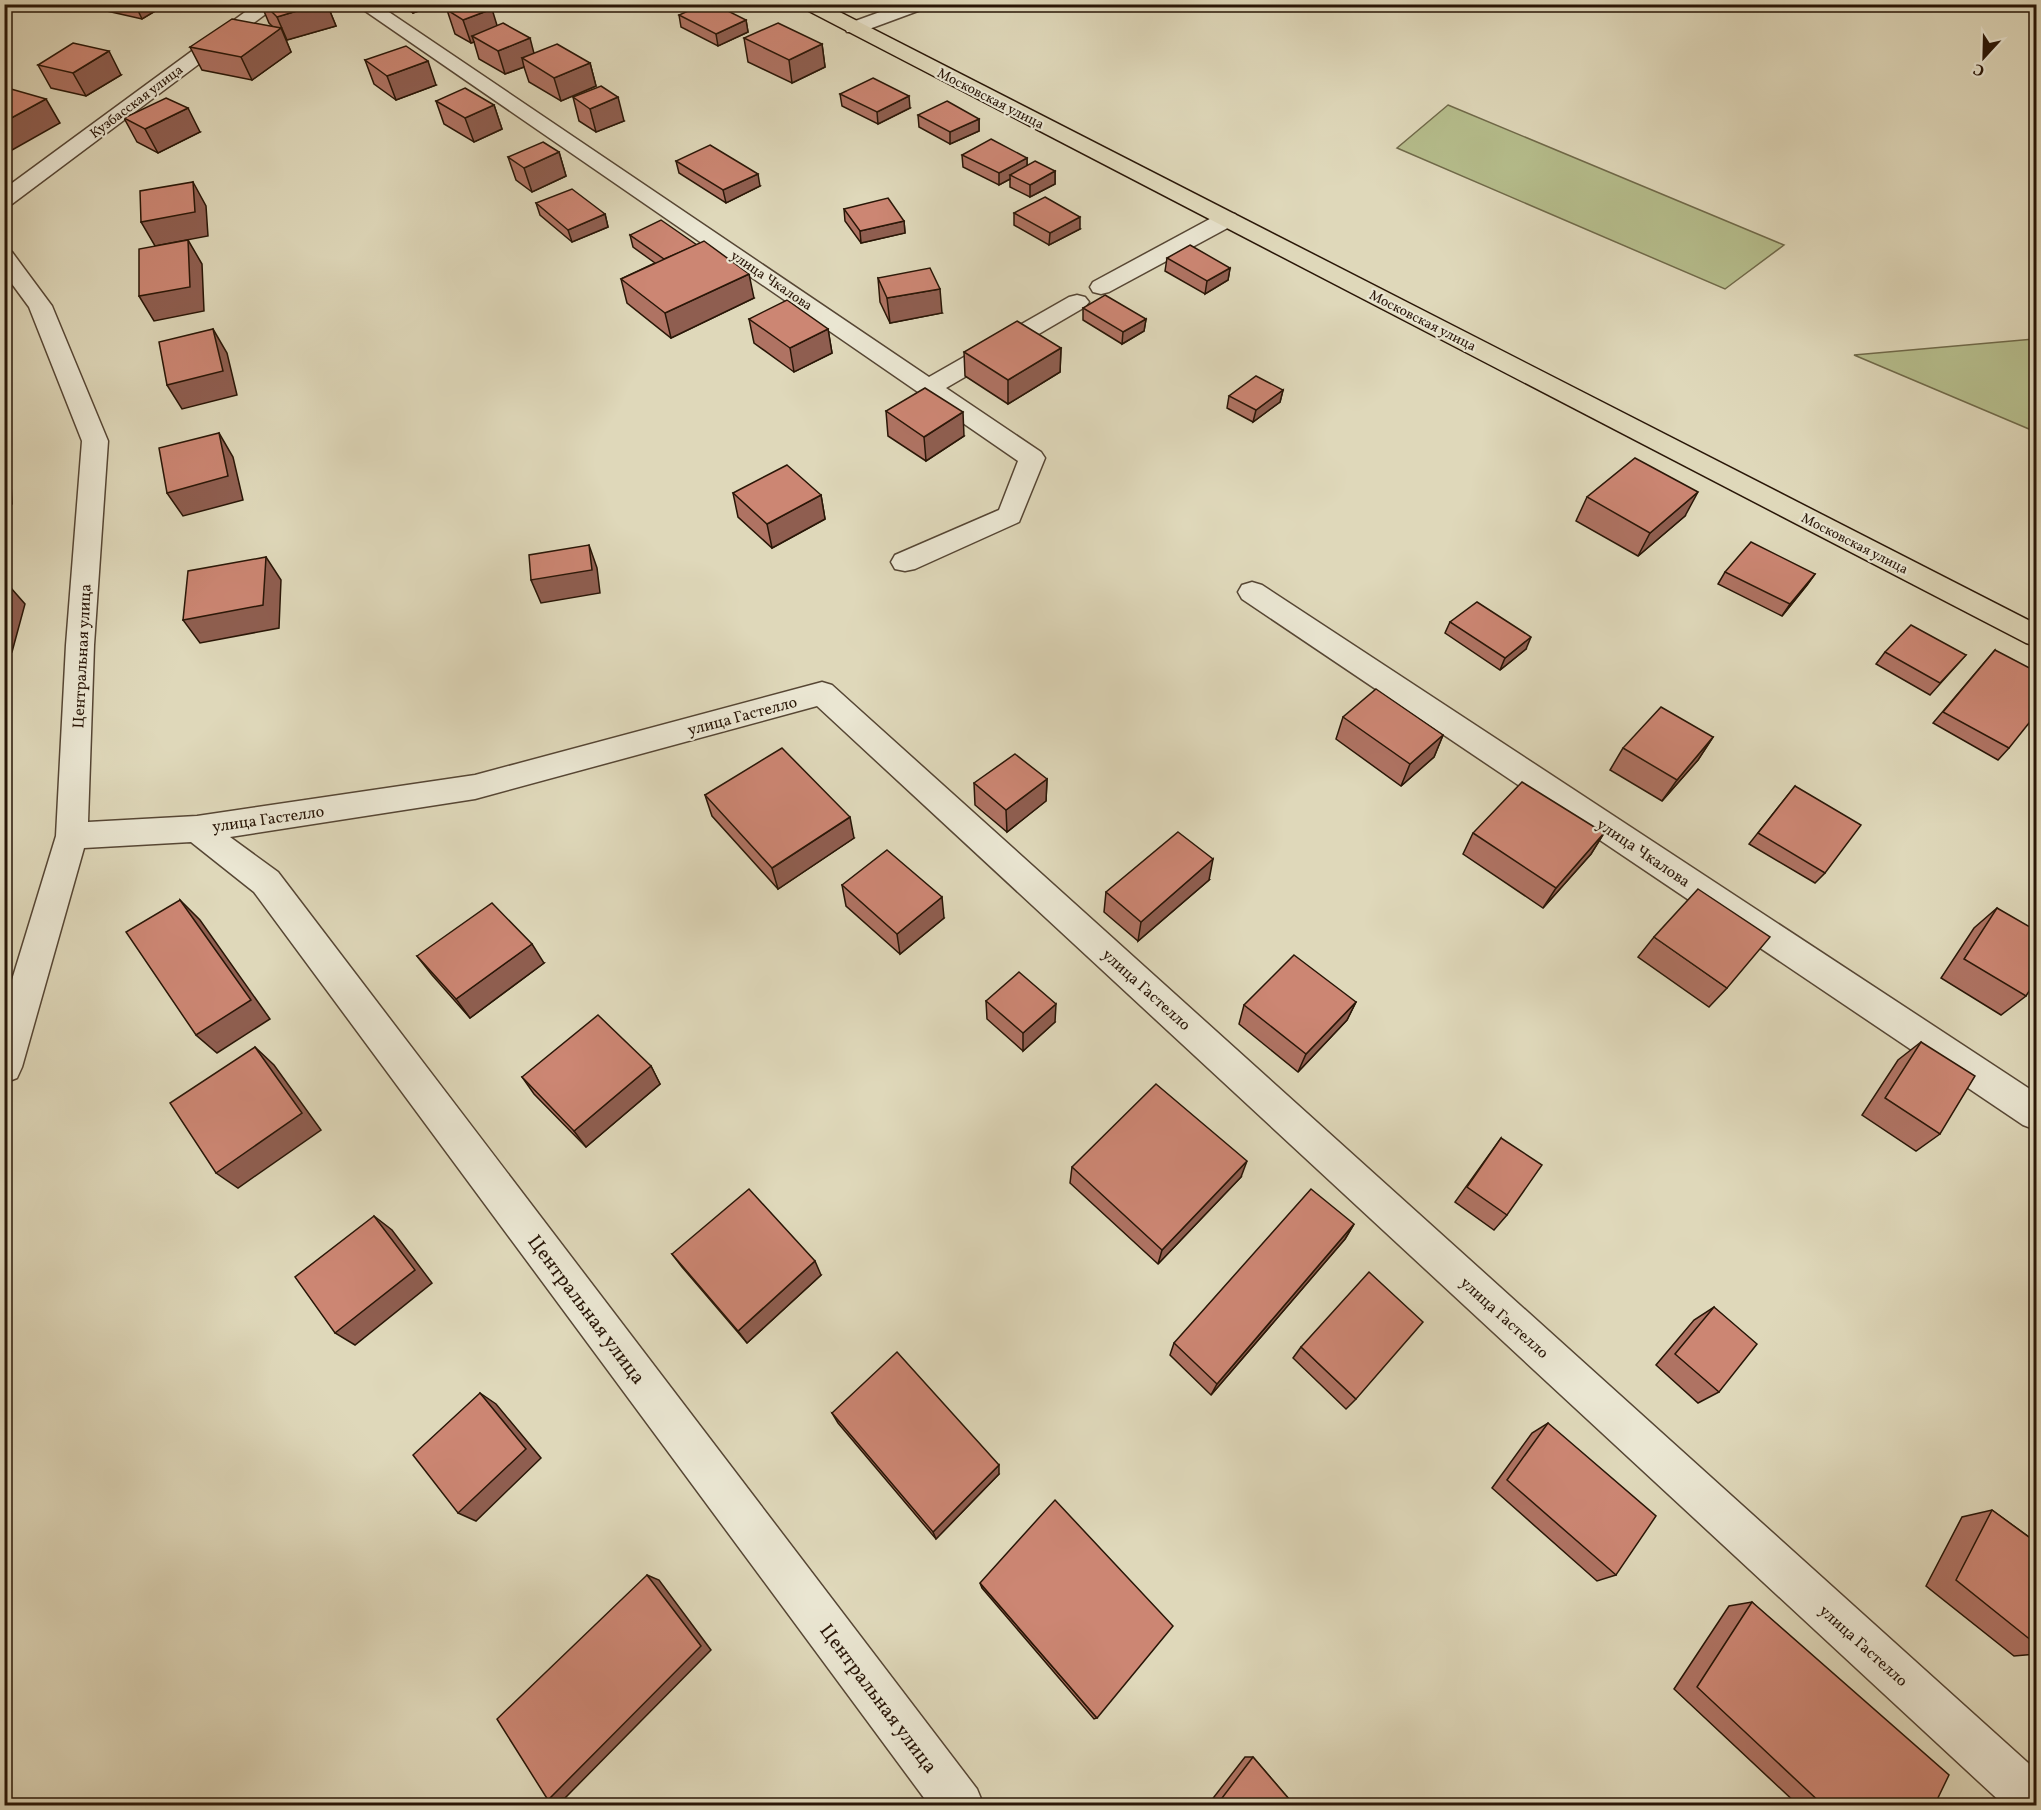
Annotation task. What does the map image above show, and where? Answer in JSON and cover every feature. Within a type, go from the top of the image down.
[{"type":"main road","name":"Московская улица","points":[[809,4],[2037,636]]},
{"type":"street","name":"Кузбасская улица","points":[[4,199],[250,16],[270,4]]},
{"type":"street","name":"улица Чкалова","points":[[364,4],[1032,458],[1010,516],[905,562]]},
{"type":"street","points":[[854,28],[920,4]]},
{"type":"street","points":[[1101,287],[1227,219]]},
{"type":"street","name":"Центральная улица","points":[[4,257],[40,306],[96,441],[80,645],[72,836],[4,1067]]},
{"type":"street","points":[[930,387],[1077,302]]},
{"type":"street","name":"улица Чкалова","points":[[1252,592],[2037,1113]]},
{"type":"street","name":"улица Гастелло","points":[[72,836],[197,829],[476,787],[822,693],[2037,1802]]},
{"type":"street","name":"Центральная улица","points":[[197,829],[266,882],[960,1806]]},
{"type":"green space","points":[[1448,105],[1784,245],[1725,289],[1397,148]]},
{"type":"green space","points":[[2035,339],[2036,432],[1854,355]]},
{"type":"building","points":[[264,4],[320,4],[277,17]]},
{"type":"building","points":[[463,4],[484,4],[492,9],[463,20],[447,10]]},
{"type":"building","points":[[704,4],[714,4],[746,20],[716,34],[679,15]]},
{"type":"building","points":[[232,19],[281,28],[241,57],[190,47]]},
{"type":"building","points":[[503,23],[530,38],[498,51],[472,36]]},
{"type":"building","points":[[778,23],[822,44],[789,60],[744,38]]},
{"type":"building","points":[[73,43],[109,51],[73,73],[38,65]]},
{"type":"building","points":[[557,44],[590,63],[554,78],[522,58]]},
{"type":"building","points":[[406,46],[428,61],[387,76],[365,60]]},
{"type":"building","points":[[873,78],[909,96],[877,112],[840,94]]},
{"type":"building","points":[[601,86],[618,97],[590,109],[573,97]]},
{"type":"building","points":[[4,87],[46,99],[4,122]]},
{"type":"building","points":[[465,88],[494,105],[465,118],[436,101]]},
{"type":"building","points":[[166,98],[188,108],[145,129],[124,118]]},
{"type":"building","points":[[947,101],[979,119],[950,132],[918,115]]},
{"type":"building","points":[[991,139],[1027,158],[999,173],[962,155]]},
{"type":"building","points":[[543,142],[559,152],[524,168],[508,157]]},
{"type":"building","points":[[710,145],[758,174],[723,190],[676,161]]},
{"type":"building","points":[[1035,161],[1055,171],[1030,185],[1010,175]]},
{"type":"building","points":[[193,182],[195,212],[141,222],[140,191]]},
{"type":"building","points":[[572,189],[605,214],[568,230],[536,203]]},
{"type":"building","points":[[1045,197],[1080,217],[1050,233],[1014,213]]},
{"type":"building","points":[[888,198],[904,221],[860,231],[844,209]]},
{"type":"building","points":[[661,220],[697,245],[664,259],[630,235]]},
{"type":"building","points":[[188,240],[190,287],[139,296],[139,249]]},
{"type":"building","points":[[704,241],[749,274],[665,313],[621,279]]},
{"type":"building","points":[[1190,245],[1230,268],[1207,281],[1167,258]]},
{"type":"building","points":[[930,268],[940,289],[887,298],[878,278]]},
{"type":"building","points":[[1105,295],[1146,319],[1123,332],[1083,308]]},
{"type":"building","points":[[787,300],[828,329],[790,348],[749,319]]},
{"type":"building","points":[[1017,321],[1061,348],[1008,380],[964,352]]},
{"type":"building","points":[[213,329],[223,371],[167,385],[159,342]]},
{"type":"building","points":[[1256,376],[1283,390],[1256,410],[1229,396]]},
{"type":"building","points":[[925,388],[963,412],[924,437],[886,411]]},
{"type":"building","points":[[219,433],[228,476],[167,493],[159,448]]},
{"type":"building","points":[[1635,458],[1698,492],[1650,533],[1587,497]]},
{"type":"building","points":[[787,465],[821,495],[767,524],[733,493]]},
{"type":"building","points":[[1751,542],[1815,574],[1790,604],[1725,572]]},
{"type":"building","points":[[589,545],[592,570],[531,580],[529,555]]},
{"type":"building","points":[[266,557],[263,605],[183,620],[188,571]]},
{"type":"building","points":[[1477,602],[1531,637],[1505,658],[1450,622]]},
{"type":"building","points":[[1911,625],[1966,655],[1940,683],[1885,652]]},
{"type":"building","points":[[1995,650],[2037,672],[2037,713],[2009,748],[1943,712]]},
{"type":"building","points":[[1376,689],[1443,735],[1410,764],[1343,717]]},
{"type":"building","points":[[1661,707],[1713,737],[1677,780],[1623,748]]},
{"type":"building","points":[[782,748],[850,817],[772,868],[705,795]]},
{"type":"building","points":[[1015,754],[1047,779],[1006,810],[974,783]]},
{"type":"building","points":[[1522,782],[1604,833],[1556,888],[1473,833]]},
{"type":"building","points":[[1795,786],[1861,825],[1825,873],[1758,833]]},
{"type":"building","points":[[1178,832],[1213,859],[1141,922],[1106,892]]},
{"type":"building","points":[[887,850],[942,897],[897,934],[842,885]]},
{"type":"building","points":[[1698,889],[1770,937],[1727,988],[1654,937]]},
{"type":"building","points":[[180,900],[251,1000],[196,1035],[126,932]]},
{"type":"building","points":[[492,903],[532,944],[456,999],[417,956]]},
{"type":"building","points":[[1997,908],[2037,931],[2037,979],[2026,996],[1964,959]]},
{"type":"building","points":[[1294,955],[1356,1002],[1306,1054],[1244,1005]]},
{"type":"building","points":[[1019,972],[1056,1004],[1023,1033],[986,1001]]},
{"type":"building","points":[[598,1015],[651,1066],[574,1131],[522,1077]]},
{"type":"building","points":[[1921,1042],[1975,1076],[1940,1134],[1885,1098]]},
{"type":"building","points":[[255,1047],[302,1113],[216,1173],[170,1103]]},
{"type":"building","points":[[1156,1084],[1247,1161],[1162,1250],[1072,1167]]},
{"type":"building","points":[[1501,1138],[1542,1165],[1507,1215],[1467,1187]]},
{"type":"building","points":[[749,1189],[815,1261],[738,1331],[672,1254]]},
{"type":"building","points":[[1311,1189],[1354,1224],[1217,1384],[1174,1343]]},
{"type":"building","points":[[374,1216],[415,1270],[335,1333],[295,1277]]},
{"type":"building","points":[[1369,1272],[1423,1322],[1356,1399],[1301,1347]]},
{"type":"building","points":[[1714,1307],[1757,1344],[1719,1392],[1675,1354]]},
{"type":"building","points":[[897,1352],[999,1465],[933,1532],[832,1413]]},
{"type":"building","points":[[480,1393],[526,1449],[458,1513],[413,1455]]},
{"type":"building","points":[[1548,1423],[1656,1516],[1616,1575],[1507,1480]]},
{"type":"building","points":[[1055,1500],[1173,1626],[1097,1718],[980,1583]]},
{"type":"building","points":[[1992,1510],[2037,1543],[2037,1645],[1956,1580]]},
{"type":"building","points":[[647,1575],[701,1646],[548,1800],[497,1719]]},
{"type":"building","points":[[1752,1602],[1949,1775],[1934,1806],[1824,1806],[1697,1687]]},
{"type":"building","points":[[1253,1757],[1295,1806],[1216,1806]]}]
